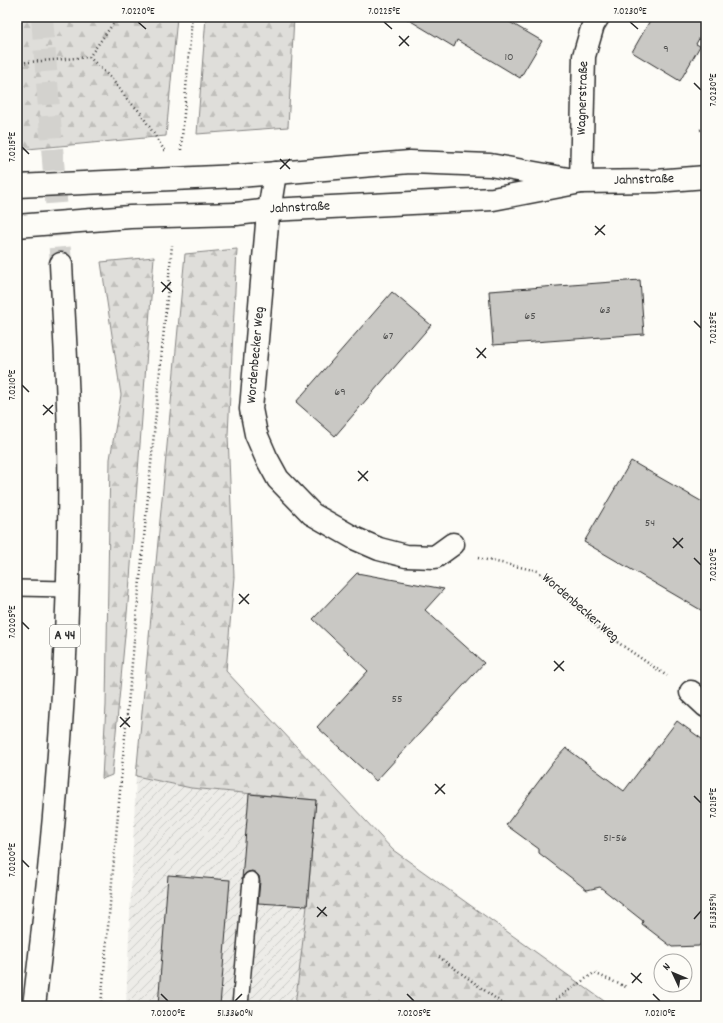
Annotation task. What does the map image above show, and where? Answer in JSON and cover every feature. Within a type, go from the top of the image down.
[{"type":"main road","name":"Wagnerstraße","points":[[581,182],[584,56],[593,25],[598,17]]},
{"type":"main road","name":"Jahnstraße","points":[[17,186],[239,176],[410,162],[490,165],[581,182]]},
{"type":"main road","name":"Wordenbecker Weg","points":[[275,173],[267,224],[251,409],[256,434],[266,457],[278,479],[312,514],[356,539],[379,549],[406,556],[434,557],[453,544]]},
{"type":"main road","name":"Jahnstraße","points":[[17,226],[130,217],[236,214],[270,210],[494,199],[581,182],[656,181],[706,177]]},
{"type":"main road","name":"A 44","points":[[34,1006],[46,914],[59,755],[68,589],[69,439],[61,264]]},
{"type":"lane","points":[[17,588],[68,589]]},
{"type":"lane","points":[[240,1006],[251,880]]},
{"type":"path","points":[[90,57],[118,17]]},
{"type":"path","points":[[175,150],[181,151],[192,17]]},
{"type":"path","points":[[17,63],[90,57],[111,78],[140,112],[164,150],[170,150]]},
{"type":"path","points":[[700,130],[706,129]]},
{"type":"path","points":[[101,1006],[172,238]]},
{"type":"path","name":"Wordenbecker Weg","points":[[453,544],[474,558],[538,571],[601,631],[698,699]]},
{"type":"path","points":[[439,956],[506,1006]]},
{"type":"path","points":[[551,1006],[555,1000],[594,973],[626,987]]},
{"type":"shaded area","points":[[136,776],[191,788],[316,800],[307,906],[295,1006],[126,1006]]},
{"type":"green space","points":[[17,17],[177,17],[166,136],[17,150]]},
{"type":"green space","points":[[206,17],[294,17],[288,127],[197,134]]},
{"type":"green space","points":[[237,249],[228,435],[234,577],[226,671],[393,850],[611,1006],[295,1006],[307,906],[316,800],[191,788],[136,776],[185,254]]},
{"type":"green space","points":[[154,257],[129,592],[112,775],[102,779],[106,705],[110,459],[121,395],[101,262]]},
{"type":"building","points":[[404,17],[501,17],[542,41],[520,78],[457,40],[454,47]]},
{"type":"building","points":[[652,17],[706,17],[706,26],[696,44],[700,46],[680,81],[632,52]]},
{"type":"building","points":[[640,280],[644,334],[493,345],[489,291]]},
{"type":"building","points":[[392,292],[431,325],[335,436],[296,402]]},
{"type":"building","points":[[631,461],[706,504],[706,613],[584,542]]},
{"type":"building","points":[[357,573],[444,589],[425,610],[484,663],[376,781],[317,727],[368,671],[313,619]]},
{"type":"building","points":[[677,721],[706,742],[706,936],[699,946],[672,947],[642,924],[643,921],[600,887],[587,890],[539,853],[539,849],[506,825],[554,761],[566,748],[624,791]]},
{"type":"building","points":[[249,794],[316,800],[307,906],[258,903],[259,876],[252,871],[244,875],[242,879]]},
{"type":"building","points":[[168,875],[230,880],[220,1006],[158,1006]]},
{"type":"tunnel","points":[[42,17],[61,264]]}]
